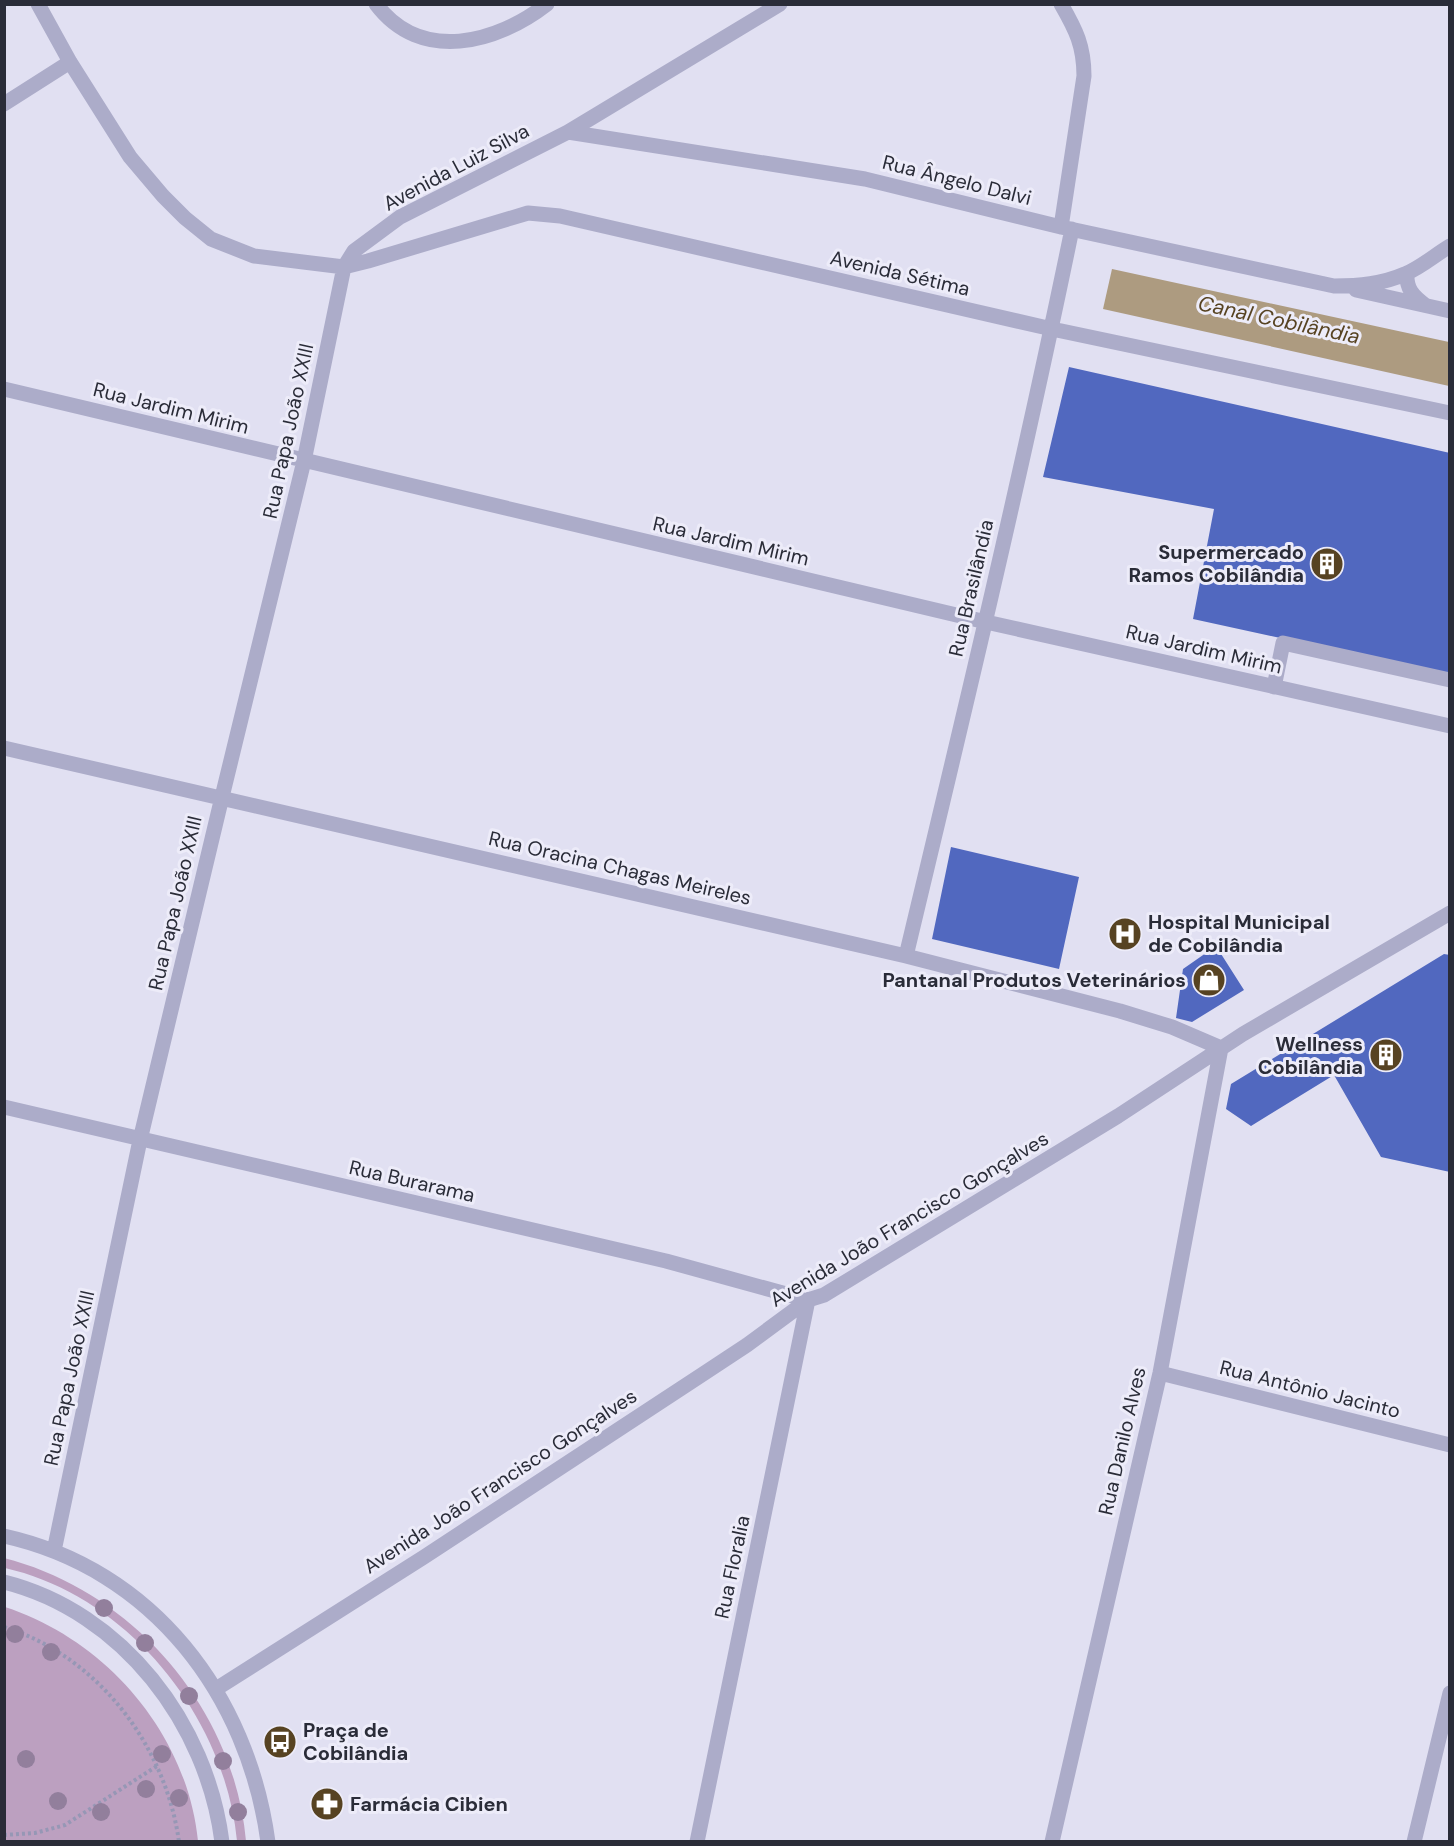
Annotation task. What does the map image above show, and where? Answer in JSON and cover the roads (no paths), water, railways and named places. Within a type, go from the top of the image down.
[{"type":"street","points":[[38,4],[70,62],[130,157],[186,218],[211,239],[254,256],[344,267]]},
{"type":"street","points":[[376,4],[390,20],[405,29],[420,36],[454,42],[471,41],[496,34],[520,23],[547,4]]},
{"type":"street","name":"Avenida Luiz Silva","points":[[344,267],[354,251],[400,217],[568,132],[780,4]]},
{"type":"street","name":"Rua Brasilândia","points":[[906,956],[986,622],[1052,329],[1067,228],[1084,76],[1081,45],[1061,4]]},
{"type":"street","points":[[4,104],[70,62]]},
{"type":"street","name":"Rua Ângelo Dalvi","points":[[568,132],[866,179],[1067,228],[1449,311]]},
{"type":"street","name":"Avenida Sétima","points":[[344,267],[528,213],[560,216],[1052,329],[1449,413]]},
{"type":"street","name":"Rua Ângelo Dalvi","points":[[1334,286],[1373,284],[1407,273],[1449,246]]},
{"type":"street","name":"Rua Papa João XXIII","points":[[54,1551],[140,1140],[304,461],[344,267]]},
{"type":"street","points":[[1407,273],[1409,290],[1425,305]]},
{"type":"street","name":"Rua Jardim Mirim","points":[[4,389],[986,622],[1449,726]]},
{"type":"street","points":[[1274,687],[1283,643],[1449,680]]},
{"type":"street","name":"Rua Oracina Chagas Meireles","points":[[4,748],[906,956],[1120,1011],[1172,1027],[1221,1048]]},
{"type":"street","name":"Avenida João Francisco Gonçalves","points":[[216,1689],[424,1557],[747,1345],[808,1300],[824,1295],[1118,1116],[1242,1034],[1449,913]]},
{"type":"street","name":"Rua Danilo Alves","points":[[1052,1842],[1160,1373],[1221,1048]]},
{"type":"street","name":"Rua Burarama","points":[[4,1107],[666,1261],[808,1300]]},
{"type":"street","name":"Rua Floralia","points":[[697,1842],[808,1300]]},
{"type":"street","name":"Rua Antônio Jacinto","points":[[1160,1373],[1449,1445]]},
{"type":"street","points":[[4,1536],[54,1551],[106,1577],[144,1606],[178,1639],[216,1689],[248,1753],[261,1798],[268,1842]]},
{"type":"street","points":[[4,1582],[39,1594],[81,1616],[120,1645],[155,1682],[183,1723],[198,1754],[214,1800],[222,1842]]},
{"type":"street","points":[[1414,1842],[1449,1693]]},
{"type":"water","name":"Canal Cobilândia","points":[[1112,269],[1449,342],[1449,386],[1103,309]]},
{"type":"place","name":"Supermercado Ramos Cobilândia","points":[[1327,564]]},
{"type":"place","name":"Hospital Municipal de Cobilândia","points":[[1125,934]]},
{"type":"place","name":"Pantanal Produtos Veterinários","points":[[1209,980]]},
{"type":"place","name":"Wellness Cobilândia","points":[[1386,1055]]},
{"type":"place","name":"Praça de Cobilândia","points":[[280,1742]]},
{"type":"place","name":"Farmácia Cibien","points":[[327,1804]]}]
